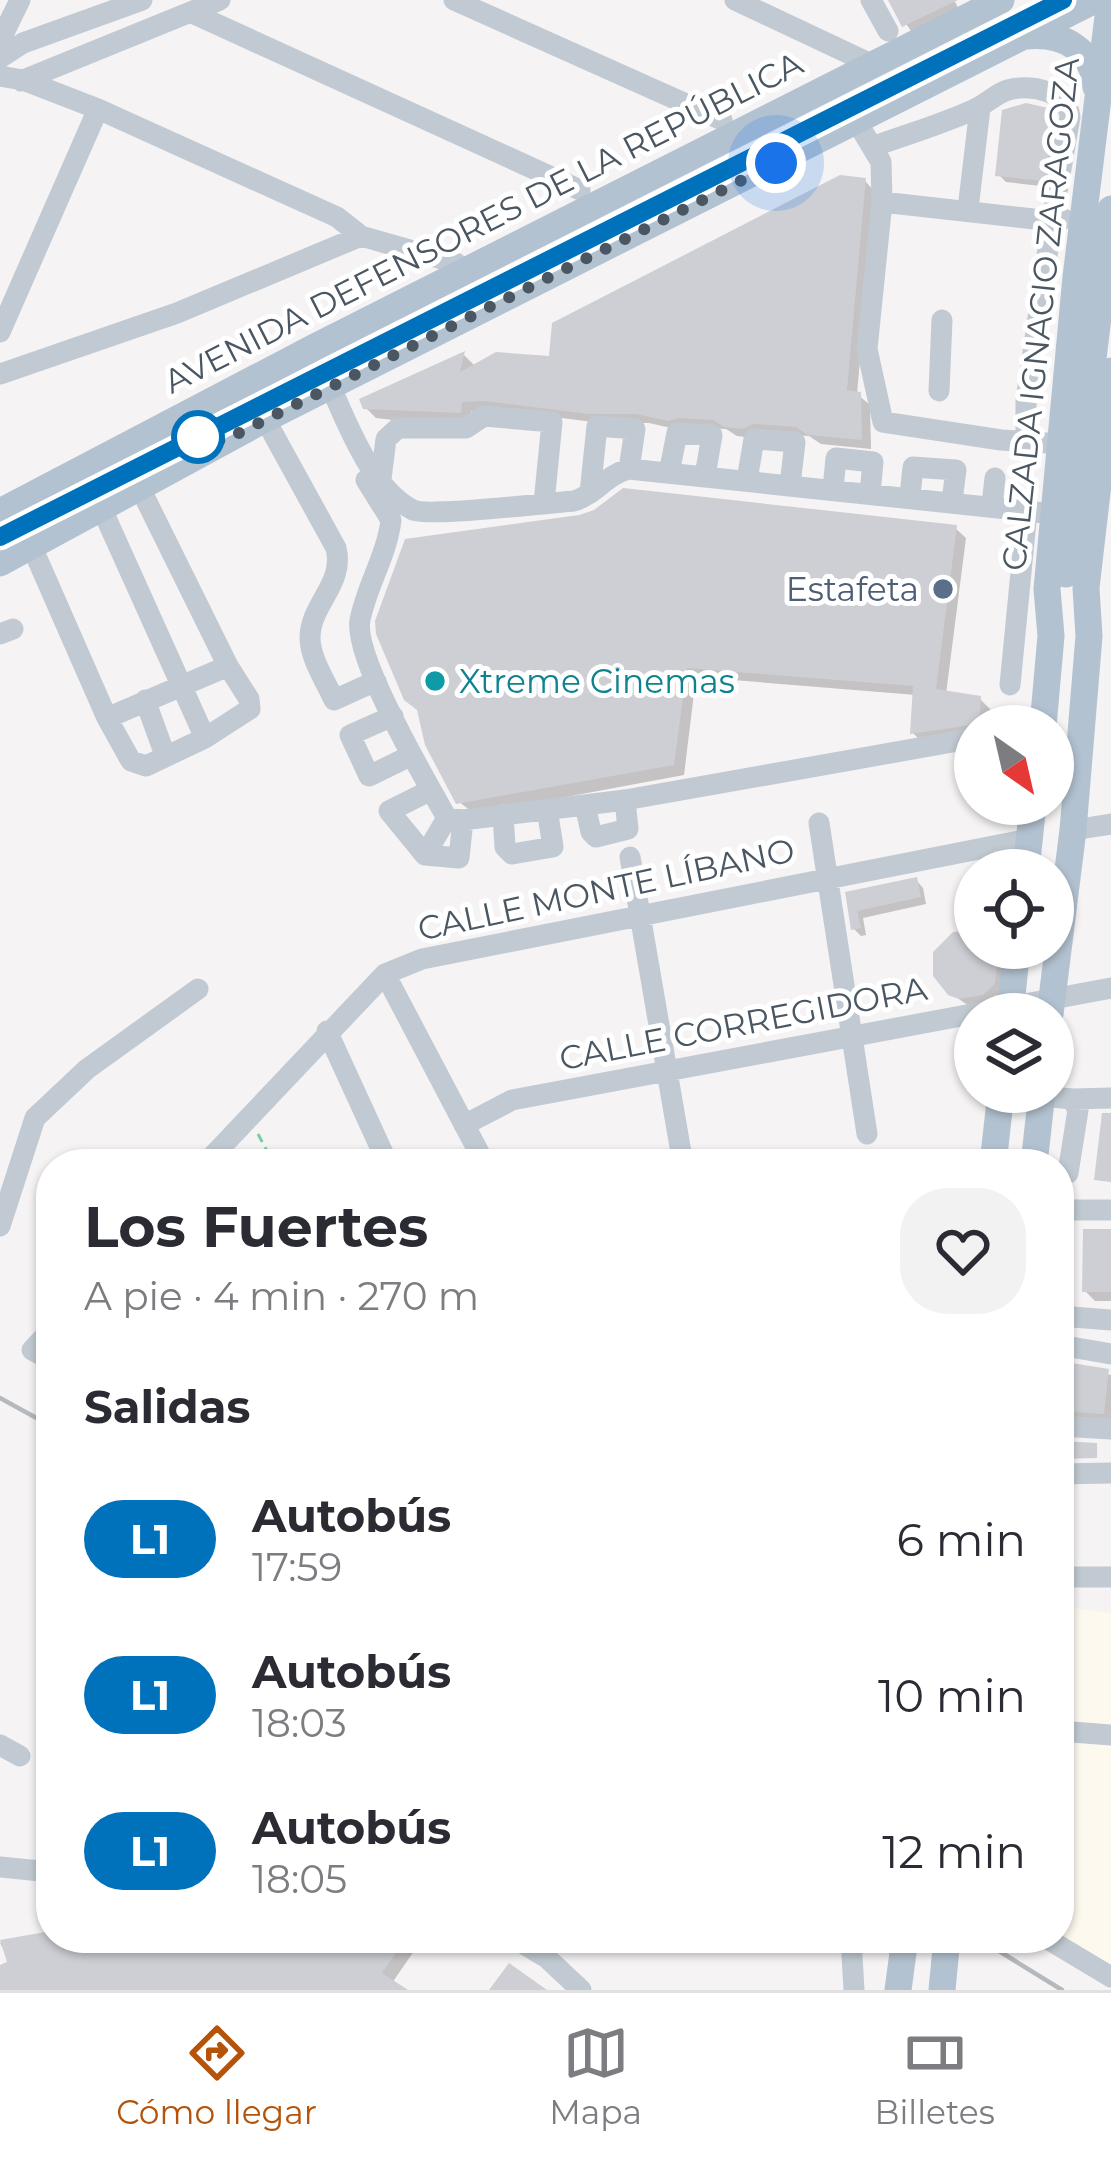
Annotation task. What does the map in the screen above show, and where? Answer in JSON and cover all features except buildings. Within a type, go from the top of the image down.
[{"type":"main road","name":"AVENIDA DEFENSORES DE LA REPÚBLICA","points":[[0,512],[999,0]]},
{"type":"main road","points":[[0,563],[265,418],[1095,0]]},
{"type":"main road","name":"CALZADA IGNACIO ZARAGOZA","points":[[1053,993],[1073,830],[1088,636],[1087,484],[1097,212],[1087,185],[1110,0]]},
{"type":"main road","points":[[1022,36],[1062,38],[1084,54],[1096,79],[1098,114]]},
{"type":"main road","points":[[1087,185],[1111,160]]},
{"type":"main road","name":"CALZADA IGNACIO ZARAGOZA","points":[[1051,636],[1040,512],[1063,430],[1097,212]]},
{"type":"main road","name":"CALZADA IGNACIO ZARAGOZA","points":[[1045,705],[1051,636],[1111,370]]},
{"type":"main road","name":"CALZADA IGNACIO ZARAGOZA","points":[[1088,636],[1103,589],[1111,522]]},
{"type":"main road","points":[[1028,849],[1031,825]]},
{"type":"main road","points":[[995,1149],[999,1113]]},
{"type":"main road","points":[[1036,1149],[1039,1113]]},
{"type":"main road","points":[[898,1990],[903,1953]]},
{"type":"main road","points":[[942,1990],[946,1953]]},
{"type":"street","points":[[0,41],[20,0]]},
{"type":"street","points":[[0,89],[11,78],[220,0]]},
{"type":"street","points":[[454,0],[722,119]]},
{"type":"street","points":[[735,0],[871,64]]},
{"type":"street","points":[[871,0],[888,32]]},
{"type":"street","points":[[0,522],[1033,0]]},
{"type":"street","points":[[0,537],[1063,0]]},
{"type":"street","points":[[0,58],[23,44],[128,2]]},
{"type":"street","points":[[190,12],[580,190]]},
{"type":"street","points":[[11,78],[98,109],[337,217],[361,236],[455,263]]},
{"type":"street","points":[[875,146],[980,108],[1006,90],[1029,89],[1062,97],[1069,105],[1026,400],[1026,432]]},
{"type":"street","points":[[968,209],[980,108]]},
{"type":"street","points":[[0,332],[98,109]]},
{"type":"street","points":[[857,122],[881,162],[882,202],[867,349],[883,422],[1000,440],[1026,432],[1063,430]]},
{"type":"street","points":[[882,202],[1052,221],[1097,212]]},
{"type":"street","points":[[0,374],[177,314],[361,236]]},
{"type":"street","points":[[939,391],[942,320]]},
{"type":"street","points":[[330,385],[351,432],[381,479],[398,499],[424,514],[574,501],[629,469],[833,489],[836,458],[873,462],[870,493],[1040,512],[1010,685]]},
{"type":"street","points":[[299,402],[329,417],[391,520],[359,626],[376,681],[412,755],[431,790],[455,819]]},
{"type":"street","points":[[381,479],[386,439],[398,428],[466,428],[484,416],[552,422],[544,503]]},
{"type":"street","points":[[265,418],[336,548],[340,564],[313,625],[314,656],[334,700],[376,681]]},
{"type":"street","points":[[590,493],[597,426],[635,429],[629,469]]},
{"type":"street","points":[[669,472],[677,433],[712,436],[705,476]]},
{"type":"street","points":[[747,480],[754,439],[795,442],[790,484]]},
{"type":"street","points":[[910,496],[913,467],[956,470],[952,501]]},
{"type":"street","points":[[992,505],[994,478]]},
{"type":"street","points":[[32,547],[107,718],[137,767],[205,738],[250,710],[249,699],[228,666],[140,486]]},
{"type":"street","points":[[101,507],[205,738]]},
{"type":"street","points":[[107,718],[228,666]]},
{"type":"street","points":[[145,700],[165,755]]},
{"type":"street","points":[[393,716],[350,735],[368,776],[412,755]]},
{"type":"street","points":[[431,790],[389,811],[425,855],[455,819],[625,800],[954,743]]},
{"type":"street","points":[[585,805],[596,837],[628,829],[625,800]]},
{"type":"street","points":[[503,814],[505,847],[512,854],[553,847],[547,809]]},
{"type":"street","points":[[819,823],[867,1134]]},
{"type":"street","points":[[1073,830],[1111,824]]},
{"type":"street","name":"CALLE MONTE LÍBANO","points":[[219,1149],[385,974],[422,959],[1029,839]]},
{"type":"street","points":[[629,856],[679,1149]]},
{"type":"street","points":[[385,974],[477,1149]]},
{"type":"street","name":"CALLE CORREGIDORA","points":[[1074,1000],[1111,988]]},
{"type":"street","points":[[0,1226],[35,1118],[87,1069],[198,989]]},
{"type":"street","name":"CALLE CORREGIDORA","points":[[464,1125],[512,1100],[954,1019]]},
{"type":"street","points":[[327,1031],[381,1149]]},
{"type":"street","points":[[1074,1100],[1111,1098]]},
{"type":"street","points":[[1072,1149],[1078,1110],[1074,1103]]},
{"type":"street","points":[[1074,1210],[1111,1210]]},
{"type":"street","points":[[1074,1317],[1111,1320]]},
{"type":"street","points":[[1074,1348],[1111,1354]]},
{"type":"street","points":[[1074,1427],[1111,1429],[1109,1473],[1074,1474]]},
{"type":"street","points":[[1074,1577],[1111,1576]]},
{"type":"street","points":[[1074,1732],[1111,1735]]},
{"type":"street","points":[[0,1867],[36,1871]]},
{"type":"street","points":[[539,1953],[581,1990]]},
{"type":"street","points":[[852,1953],[854,1990]]},
{"type":"street","points":[[1071,1953],[1111,1977]]},
{"type":"path","points":[[248,1117],[266,1149]]},
{"type":"shaded area","points":[[1074,1608],[1111,1613],[1111,1970],[1074,1947]]},
{"type":"railway","points":[[0,1398],[36,1418]]},
{"type":"railway","points":[[1002,1953],[1062,1990]]},
{"type":"bus line","name":"L1","points":[[0,537],[1063,0]]},
{"type":"place","name":"Estafeta","points":[[943,589]]},
{"type":"place","name":"Xtreme Cinemas","points":[[435,681]]},
{"type":"route","points":[[198,437],[223,441],[776,163]]}]
